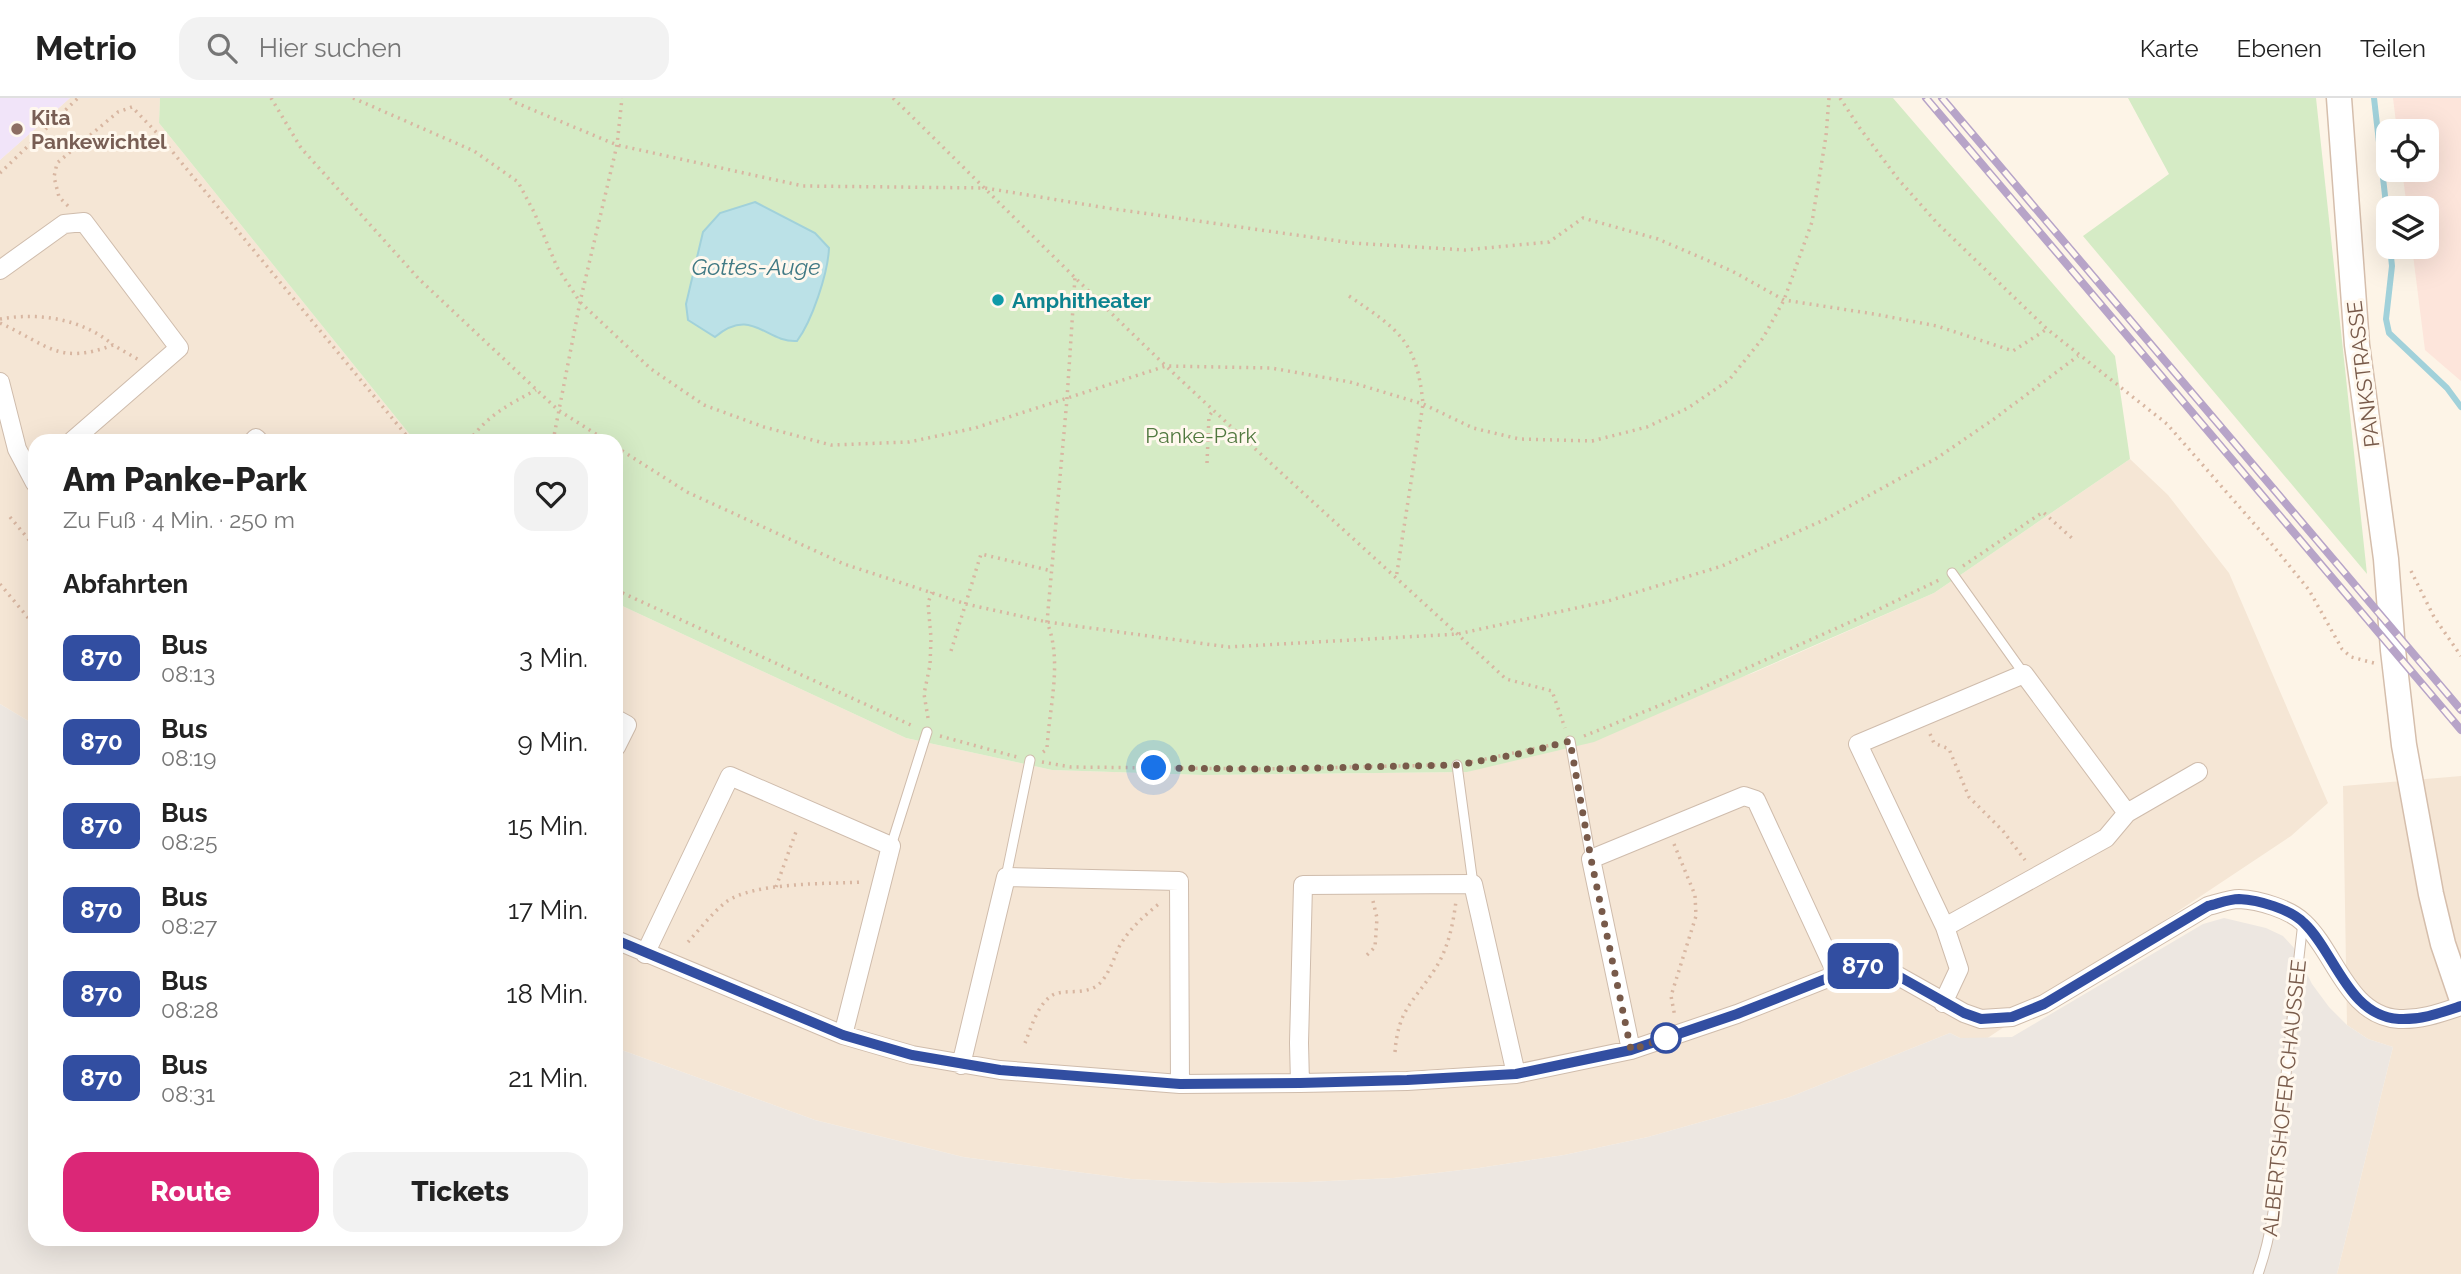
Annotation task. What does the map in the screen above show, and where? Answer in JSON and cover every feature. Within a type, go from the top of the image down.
[{"type":"street","name":"PANKSTRASSE","points":[[2339,98],[2357,345],[2386,559],[2385,657]]},
{"type":"street","points":[[0,270],[64,224],[84,222],[179,348],[80,434]]},
{"type":"street","points":[[0,382],[17,449],[28,468]]},
{"type":"street","points":[[2385,657],[2431,894],[2443,944],[2461,997]]},
{"type":"street","points":[[1943,1003],[1959,969],[1945,927],[1858,744],[2024,674],[2127,813]]},
{"type":"street","points":[[1945,927],[2106,838],[2127,813],[2198,772]]},
{"type":"street","points":[[645,954],[730,776],[891,846],[843,1035]]},
{"type":"street","points":[[1631,1050],[1591,859],[1744,796],[1756,800],[1837,975]]},
{"type":"street","points":[[961,1065],[1006,877],[1180,881],[1180,1084]]},
{"type":"street","points":[[1300,1083],[1303,885],[1465,884],[1516,1074]]},
{"type":"street","points":[[623,943],[843,1035],[912,1055],[1000,1070],[1180,1084],[1407,1080],[1516,1074],[1631,1050],[1737,1014],[1861,965],[1884,968],[1943,1003],[1981,1019],[2012,1017],[2044,1004],[2208,906],[2238,899],[2263,903],[2303,921],[2331,959],[2347,988],[2373,1010],[2396,1019],[2427,1018],[2461,1006]]},
{"type":"lane","points":[[1952,573],[2024,674]]},
{"type":"lane","points":[[891,846],[927,732]]},
{"type":"lane","points":[[1570,741],[1591,859]]},
{"type":"lane","points":[[1006,877],[1030,760]]},
{"type":"lane","points":[[1457,765],[1465,884]]},
{"type":"lane","name":"ALBERTSHOFER CHAUSSEE","points":[[2258,1274],[2269,1245],[2275,1200],[2303,921]]},
{"type":"path","points":[[0,173],[78,98]]},
{"type":"path","points":[[271,98],[301,148],[419,279],[558,410],[596,434]]},
{"type":"path","points":[[353,98],[474,151],[518,182],[557,267],[580,302],[650,369],[704,405],[764,427],[831,445],[909,442],[975,428],[1166,366],[1270,368],[1350,382],[1423,404],[1473,428],[1519,439],[1592,441],[1647,427],[1688,408],[1730,380],[1763,338],[1784,300],[1812,222],[1826,136],[1829,98]]},
{"type":"path","points":[[510,98],[617,145],[803,186],[985,188],[1352,243],[1465,250],[1549,242],[1583,218],[1658,239],[1732,271],[1784,300],[1937,326],[2013,351],[2047,329]]},
{"type":"path","points":[[554,434],[580,302],[617,145],[622,98]]},
{"type":"path","points":[[892,98],[1166,366],[1506,679],[1552,691],[1570,741]]},
{"type":"path","points":[[1840,98],[1858,127],[1898,179],[1937,223],[2047,329],[2167,424],[2270,541],[2309,590],[2342,649],[2351,657],[2385,657]]},
{"type":"path","points":[[84,222],[59,197],[54,177],[57,163],[118,112],[132,107],[157,133],[405,434]]},
{"type":"path","points":[[1030,760],[1047,749],[1054,691],[1054,641],[1047,622],[1075,277]]},
{"type":"path","points":[[1349,296],[1392,325],[1408,345],[1421,378],[1423,404],[1396,579]]},
{"type":"path","points":[[0,321],[30,316],[57,319],[97,332],[113,345],[157,367]]},
{"type":"path","points":[[0,321],[42,346],[62,353],[78,355],[113,345]]},
{"type":"path","points":[[623,451],[687,492],[844,564],[966,604],[1047,622],[1228,647],[1458,634],[1608,601],[1722,566],[1826,519],[1937,458],[2078,356]]},
{"type":"path","points":[[475,434],[484,422],[502,408],[536,389]]},
{"type":"path","points":[[1207,463],[1209,416],[1214,410]]},
{"type":"path","points":[[623,593],[927,732],[1030,760],[1070,767],[1126,768],[1265,769],[1457,765],[1519,754],[1570,741],[1693,692],[1952,573],[2043,512],[2074,540]]},
{"type":"path","points":[[10,517],[28,539]]},
{"type":"path","points":[[951,651],[981,554],[1052,571]]},
{"type":"path","points":[[2386,559],[2407,566],[2418,581],[2444,634],[2461,656]]},
{"type":"path","points":[[0,584],[28,618]]},
{"type":"path","points":[[927,732],[929,713],[924,694],[930,664],[928,603],[932,593]]},
{"type":"path","points":[[1934,744],[1949,749],[1969,797],[2003,831],[2025,860],[2034,878]]},
{"type":"path","points":[[1667,827],[1695,894],[1696,916],[1671,996],[1676,1023]]},
{"type":"path","points":[[776,887],[797,829]]},
{"type":"path","points":[[688,942],[727,902],[742,895],[776,887],[883,881]]},
{"type":"path","points":[[1395,1052],[1407,1005],[1435,970],[1447,947],[1465,884]]},
{"type":"path","points":[[1367,955],[1375,947],[1377,918],[1373,907],[1373,885]]},
{"type":"path","points":[[1025,1043],[1040,1010],[1050,996],[1058,992],[1071,993],[1090,989],[1101,983],[1128,932],[1161,902],[1179,899]]},
{"type":"shaded area","name":"Kita Pankewichtel","points":[[0,98],[70,98],[0,160]]},
{"type":"shaded area","points":[[70,98],[160,98],[159,123],[409,434],[28,434],[28,721],[0,704],[0,160]]},
{"type":"shaded area","points":[[2393,98],[2461,98],[2461,381],[2425,350],[2414,259],[2439,259],[2439,196],[2405,196],[2404,182],[2439,182],[2439,119],[2396,119]]},
{"type":"shaded area","points":[[2130,459],[2168,495],[2229,573],[2328,803],[2291,836],[1986,1039],[1960,1038],[1950,1033],[1790,1097],[1648,1137],[1564,1155],[1479,1168],[1393,1178],[1221,1183],[1131,1179],[963,1157],[815,1120],[623,1051],[623,606],[906,738],[1052,770],[1203,775],[1467,772],[1753,673],[1934,593]]},
{"type":"shaded area","points":[[0,704],[28,721],[28,1246],[623,1246],[623,1051],[815,1120],[963,1157],[1131,1179],[1221,1183],[1393,1178],[1564,1155],[1648,1137],[1790,1097],[1950,1033],[1960,1038],[2012,1037],[2203,924],[2224,918],[2266,928],[2283,936],[2294,948],[2312,984],[2329,1007],[2347,1025],[2368,1039],[2393,1047],[2337,1274],[0,1274]]},
{"type":"shaded area","points":[[2461,776],[2461,1274],[2337,1274],[2393,1047],[2368,1039],[2347,1025],[2343,786]]},
{"type":"green space","name":"Panke-Park","points":[[160,98],[1893,98],[2115,356],[2130,459],[1934,593],[1594,742],[1467,772],[1203,775],[1052,770],[906,738],[623,606],[623,434],[409,434],[159,123]]},
{"type":"green space","points":[[2128,98],[2316,98],[2367,574],[2083,236],[2169,174]]},
{"type":"water","name":"Gottes-Auge","points":[[755,202],[815,233],[829,248],[818,296],[797,341],[776,337],[749,325],[728,328],[715,337],[688,320],[686,304],[703,232],[720,213]]},
{"type":"waterway","points":[[2374,98],[2385,196]]},
{"type":"waterway","points":[[2391,259],[2386,319],[2389,333],[2447,388],[2461,407]]},
{"type":"railway","points":[[1926,98],[2461,730]]},
{"type":"railway","points":[[1942,98],[2461,710]]},
{"type":"bus line","name":"870","points":[[623,943],[843,1035],[912,1055],[1000,1070],[1180,1084],[1407,1080],[1516,1074],[1631,1050],[1737,1014],[1861,965],[1884,968],[1943,1003],[1981,1019],[2012,1017],[2044,1004],[2208,906],[2238,899],[2263,903],[2303,921],[2331,959],[2347,988],[2373,1010],[2396,1019],[2427,1018],[2461,1006]]},
{"type":"place","name":"Kita Pankewichtel","points":[[17,129]]},
{"type":"place","name":"Amphitheater","points":[[998,300]]},
{"type":"route","points":[[1154,768],[1457,765],[1519,754],[1570,741],[1591,859],[1631,1050],[1666,1038]]}]
